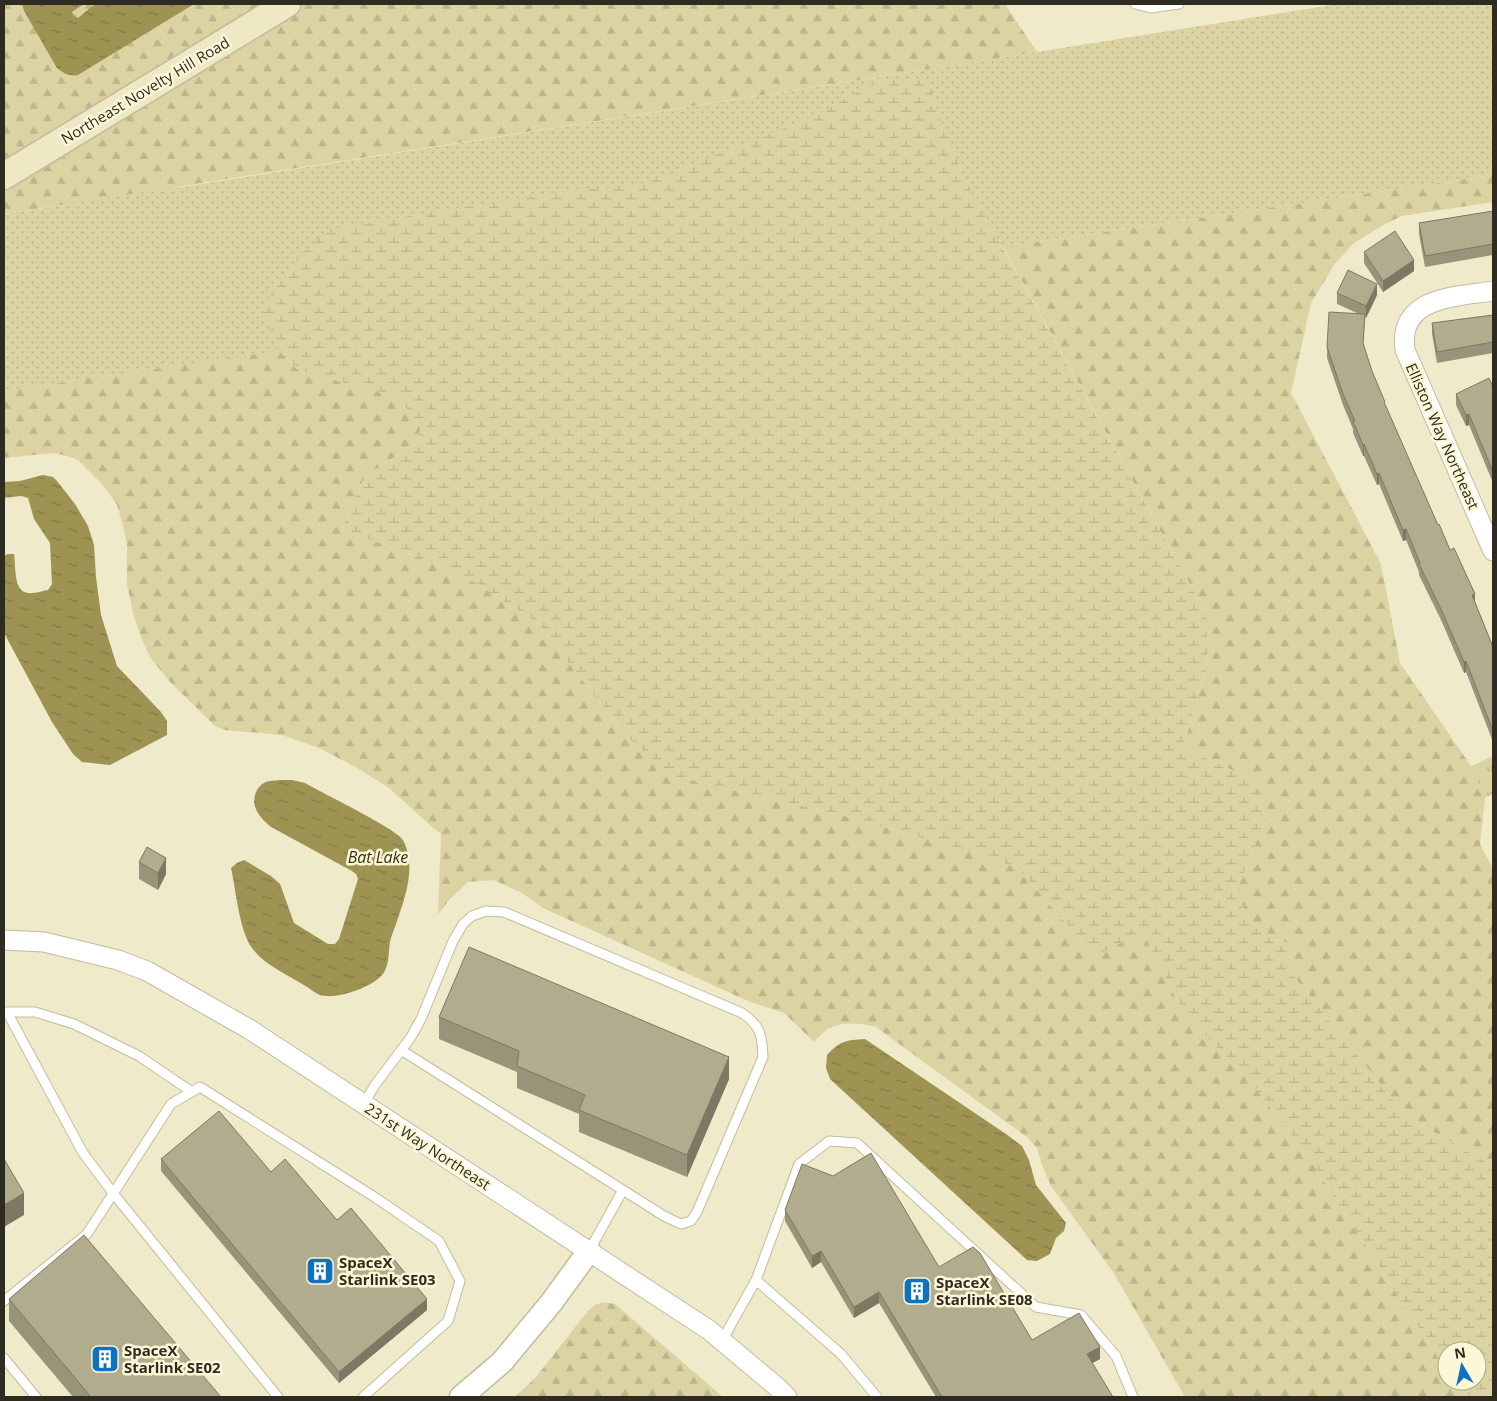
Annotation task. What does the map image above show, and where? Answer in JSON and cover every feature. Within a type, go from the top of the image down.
[{"type":"main road","name":"Northeast Novelty Hill Road","points":[[4,176],[287,4]]},
{"type":"street","name":"Elliston Way Northeast","points":[[1493,291],[1438,299],[1423,306],[1410,320],[1404,335],[1405,350],[1493,551]]},
{"type":"street","name":"231st Way Northeast","points":[[4,940],[44,942],[118,960],[146,971],[200,1000],[709,1330],[787,1397]]},
{"type":"street","points":[[461,1397],[502,1362],[551,1303],[589,1251]]},
{"type":"lane","points":[[1135,4],[1151,8],[1179,4]]},
{"type":"lane","points":[[363,1105],[374,1085],[401,1050],[412,1038],[453,941],[463,924],[472,916],[486,911],[504,912],[742,1013],[752,1020],[759,1029],[763,1057],[697,1212],[691,1221],[681,1224],[664,1216],[401,1050]]},
{"type":"lane","points":[[192,1092],[139,1056],[74,1024],[35,1012],[6,1012],[84,1153],[113,1193],[278,1397]]},
{"type":"lane","points":[[4,1301],[87,1234],[171,1104],[200,1087],[376,1198],[439,1241],[460,1281],[448,1321],[363,1397]]},
{"type":"lane","points":[[722,1341],[756,1280],[799,1164],[829,1141],[857,1144],[1036,1307],[1081,1315],[1116,1356],[1133,1397]]},
{"type":"lane","points":[[589,1251],[623,1190]]},
{"type":"lane","points":[[756,1280],[841,1354],[877,1397]]},
{"type":"lane","points":[[4,1358],[36,1397]]},
{"type":"green space","points":[[4,4],[175,188],[1338,4],[1493,4],[1493,175],[4,391],[4,214],[65,205]]},
{"type":"green space","points":[[4,4],[1005,4],[1037,52],[4,214]]},
{"type":"green space","points":[[900,79],[930,81],[934,103],[965,180],[1206,613],[1208,660],[1183,748],[1245,776],[1262,797],[1265,822],[1240,881],[1240,900],[1247,916],[1266,937],[1292,944],[1289,958],[1291,973],[1407,1117],[1493,1166],[1493,1397],[1464,1397],[1460,1391],[1487,1391],[1487,1341],[1437,1341],[1437,1356],[1310,1160],[1254,1086],[1183,1012],[1143,933],[1103,952],[1083,943],[1018,868],[986,856],[845,816],[669,775],[623,732],[537,622],[458,572],[342,529],[365,476],[417,443],[421,426],[397,397],[298,370],[279,351],[262,308],[300,255],[330,229],[551,193],[644,183],[800,122],[869,86],[883,81]]},
{"type":"green space","points":[[1493,175],[1493,202],[1402,216],[1354,243],[1334,265],[1311,303],[1291,393],[1381,564],[1400,663],[1471,766],[1485,798],[1480,844],[1493,869],[1493,1166],[1407,1117],[1291,973],[1289,958],[1292,944],[1266,937],[1247,916],[1240,900],[1240,881],[1265,822],[1245,776],[1183,748],[1208,661],[1206,613],[1003,247]]},
{"type":"green space","points":[[279,351],[298,370],[397,397],[421,426],[417,443],[365,476],[342,529],[458,572],[537,622],[623,732],[669,775],[845,816],[986,856],[1018,868],[1083,943],[1143,933],[1183,1012],[1254,1086],[1310,1160],[1437,1356],[1437,1391],[1460,1391],[1464,1397],[1185,1397],[1113,1272],[1051,1186],[1037,1148],[1028,1138],[876,1027],[857,1024],[838,1025],[826,1030],[814,1042],[784,1013],[748,1001],[543,908],[522,893],[494,880],[468,882],[450,899],[438,914],[441,834],[389,788],[359,769],[319,748],[282,735],[224,730],[215,726],[170,682],[150,657],[133,613],[127,584],[127,544],[117,505],[103,485],[78,460],[53,453],[4,458],[4,391]]},
{"type":"green space","points":[[1493,756],[1493,794],[1485,798],[1471,766]]},
{"type":"green space","points":[[603,1302],[615,1304],[723,1397],[515,1397],[536,1377],[587,1312],[595,1305]]},
{"type":"water","points":[[22,4],[84,4],[72,12],[78,18],[95,4],[194,4],[78,75],[75,75],[67,74],[57,68],[24,11]]},
{"type":"water","points":[[43,475],[53,477],[57,481],[75,504],[88,526],[94,545],[101,615],[117,666],[161,712],[167,721],[167,735],[110,765],[82,762],[73,754],[52,722],[4,633],[4,557],[7,554],[14,554],[15,571],[20,588],[23,591],[33,593],[48,590],[52,584],[50,543],[34,519],[28,498],[21,496],[4,498],[4,482],[20,481]]},
{"type":"water","name":"Bat Lake","points":[[280,780],[305,783],[373,820],[398,835],[403,840],[407,850],[409,861],[408,882],[390,940],[386,970],[375,981],[352,992],[335,996],[316,993],[276,969],[257,954],[244,931],[231,868],[237,863],[244,860],[271,876],[280,884],[294,923],[328,944],[335,944],[339,939],[358,879],[352,871],[271,827],[263,820],[255,807],[254,797],[260,786],[266,782]]},
{"type":"water","points":[[865,1039],[1022,1146],[1029,1160],[1036,1185],[1066,1223],[1064,1231],[1056,1238],[1050,1254],[1037,1261],[1027,1260],[830,1079],[826,1068],[827,1055],[844,1042]]},
{"type":"building","points":[[1493,211],[1493,244],[1425,256],[1419,223]]},
{"type":"building","points":[[1395,231],[1414,260],[1383,281],[1364,252]]},
{"type":"building","points":[[1348,270],[1377,284],[1366,306],[1337,293]]},
{"type":"building","points":[[1329,312],[1365,314],[1363,343],[1384,402],[1438,525],[1450,550],[1454,548],[1475,594],[1472,595],[1493,647],[1493,731],[1466,661],[1464,662],[1419,564],[1406,529],[1403,530],[1379,473],[1377,474],[1353,421],[1355,421],[1343,394],[1327,347]]},
{"type":"building","points":[[1493,315],[1493,342],[1437,352],[1432,323]]},
{"type":"building","points":[[1489,378],[1493,387],[1493,472],[1469,414],[1466,415],[1456,394]]},
{"type":"building","points":[[147,847],[166,858],[158,873],[139,862]]},
{"type":"building","points":[[469,947],[729,1057],[687,1155],[579,1110],[585,1095],[517,1066],[519,1051],[439,1017]]},
{"type":"building","name":"SpaceX Starlink SE03","points":[[219,1111],[271,1172],[285,1159],[337,1220],[351,1208],[427,1299],[339,1372],[161,1159]]},
{"type":"building","name":"SpaceX Starlink SE08","points":[[871,1153],[939,1267],[973,1247],[980,1253],[1032,1340],[1079,1313],[1100,1347],[1087,1354],[1113,1397],[942,1397],[879,1292],[854,1307],[821,1251],[812,1256],[785,1210],[802,1164],[833,1176]]},
{"type":"building","points":[[4,1159],[24,1193],[4,1205]]},
{"type":"building","name":"SpaceX Starlink SE02","points":[[84,1235],[221,1397],[91,1397],[9,1299]]},
{"type":"place","name":"SpaceX Starlink SE03","points":[[320,1271]]},
{"type":"place","name":"SpaceX Starlink SE08","points":[[917,1291]]},
{"type":"place","name":"SpaceX Starlink SE02","points":[[105,1359]]}]
